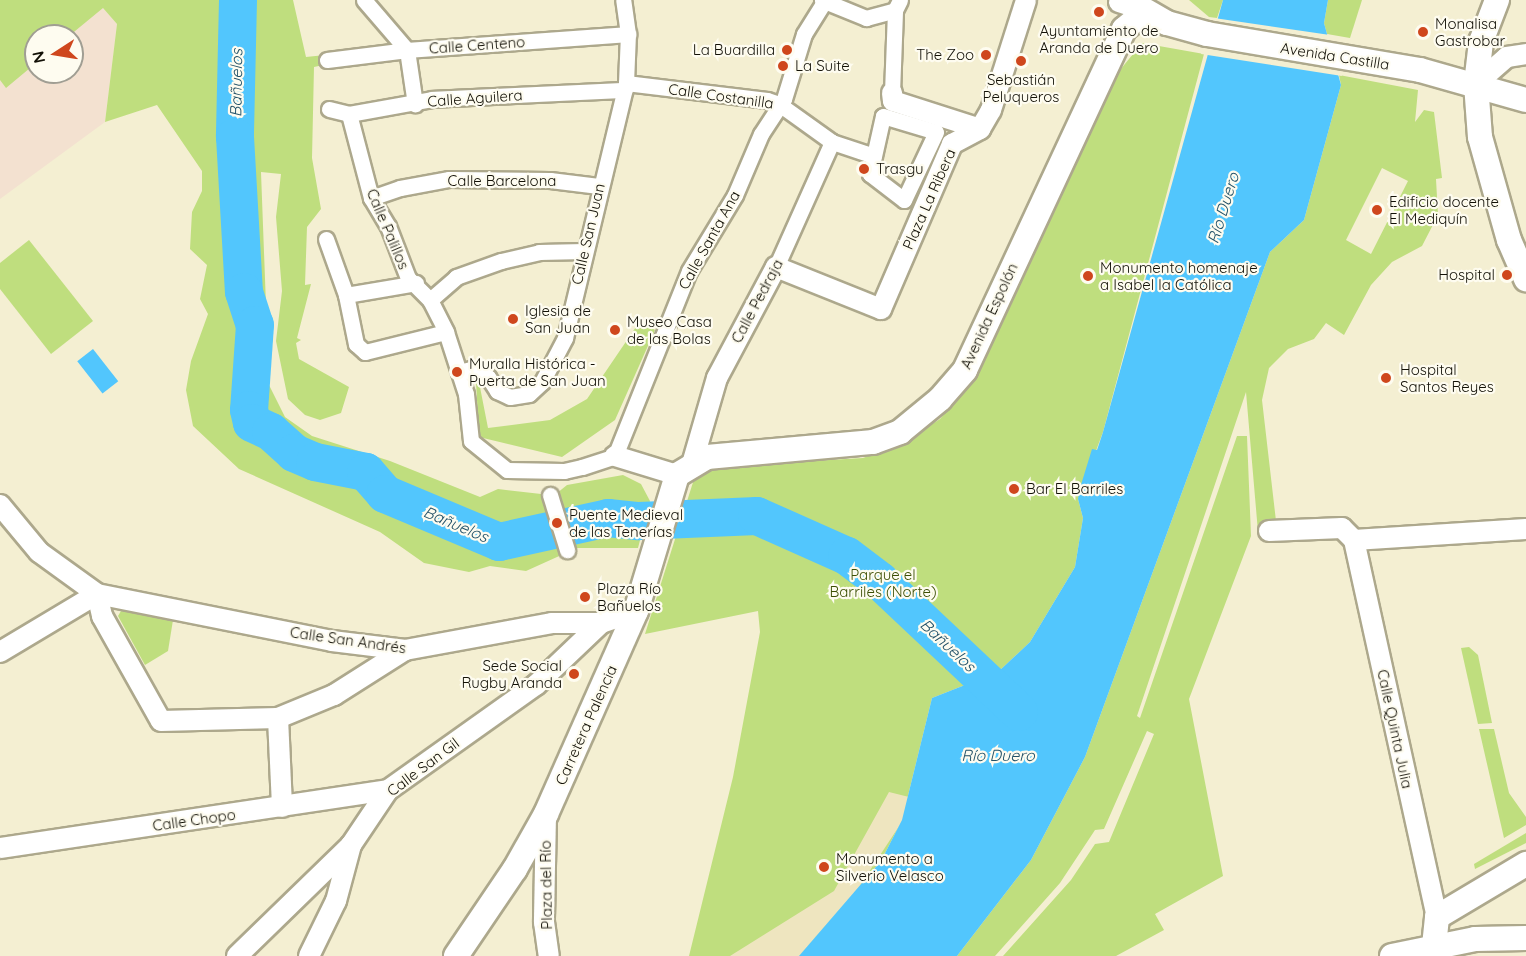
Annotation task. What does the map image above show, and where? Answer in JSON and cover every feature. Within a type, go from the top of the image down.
[{"type":"street","points":[[364,0],[407,50],[415,104]]},
{"type":"street","name":"Calle San Juan","points":[[459,372],[471,369],[488,377],[497,391],[510,397],[529,394],[542,382],[565,338],[599,186],[626,87],[628,34],[623,0]]},
{"type":"street","points":[[823,1],[867,18],[897,5],[893,101],[980,129],[990,110],[1026,0]]},
{"type":"street","points":[[1497,0],[1481,42],[1476,84],[1480,137],[1509,240],[1526,279]]},
{"type":"street","name":"Calle Santa Ana","points":[[615,456],[689,271],[713,239],[779,104],[804,34],[823,1]]},
{"type":"street","points":[[1119,2],[1147,8]]},
{"type":"street","name":"Avenida Castilla","points":[[1147,8],[1208,34],[1420,70],[1526,100]]},
{"type":"street","name":"Avenida Espolón","points":[[680,478],[707,457],[873,442],[900,432],[940,399],[965,370],[1124,29],[1147,8]]},
{"type":"street","name":"Calle Centeno","points":[[327,60],[407,50],[628,34]]},
{"type":"street","points":[[1476,84],[1507,57],[1526,54]]},
{"type":"street","name":"Calle Costanilla","points":[[626,87],[779,104],[832,142],[874,156]]},
{"type":"street","name":"Calle Aguilera","points":[[329,109],[350,114],[415,104],[432,99],[626,87]]},
{"type":"street","name":"Calle Palillos","points":[[350,114],[371,198],[388,226],[408,278],[416,283],[430,300],[446,332],[466,393],[471,441],[507,470],[564,471],[615,456]]},
{"type":"street","name":"Plaza La Ribera","points":[[883,116],[936,132],[904,200],[870,174],[874,156],[883,116]]},
{"type":"street","name":"Plaza La Ribera","points":[[776,267],[882,309],[952,144],[980,129]]},
{"type":"street","name":"Calle Pedraja","points":[[680,478],[717,378],[776,267],[832,142]]},
{"type":"street","name":"Calle Barcelona","points":[[371,198],[400,188],[450,179],[550,180],[599,186]]},
{"type":"street","points":[[326,239],[346,295],[356,344],[365,352],[446,332]]},
{"type":"street","points":[[430,300],[456,277],[501,261],[539,252],[584,251]]},
{"type":"street","points":[[346,295],[416,283]]},
{"type":"street","points":[[615,456],[680,478]]},
{"type":"street","name":"Carretera Palencia","points":[[456,956],[515,869],[546,814],[636,611],[680,478]]},
{"type":"street","points":[[550,495],[567,550]]},
{"type":"street","points":[[0,505],[39,552],[97,594],[102,616],[161,722],[278,718],[334,695],[405,650]]},
{"type":"street","points":[[1269,531],[1342,528],[1354,540],[1526,529]]},
{"type":"street","name":"Calle Quinta Julia","points":[[1354,540],[1437,917]]},
{"type":"street","points":[[0,652],[97,594]]},
{"type":"street","name":"Calle San Andrés","points":[[97,594],[332,641],[405,650],[552,623],[601,622]]},
{"type":"street","name":"Calle San Gil","points":[[237,956],[351,845],[388,790],[536,685],[601,622],[636,611]]},
{"type":"street","points":[[278,718],[282,807]]},
{"type":"street","name":"Calle Chopo","points":[[0,848],[388,790]]},
{"type":"street","name":"Plaza del Río","points":[[546,814],[544,922],[549,956]]},
{"type":"street","points":[[309,956],[336,901],[351,845]]},
{"type":"street","points":[[1434,946],[1437,917],[1526,864]]},
{"type":"street","points":[[1392,956],[1476,939],[1526,938]]},
{"type":"shaded area","points":[[0,0],[103,8],[117,24],[105,122],[0,199]]},
{"type":"green space","points":[[0,0],[293,0],[306,57],[325,55],[328,64],[314,67],[312,158],[321,209],[307,227],[305,285],[311,284],[297,338],[301,340],[296,343],[299,359],[349,387],[341,413],[320,420],[305,415],[288,399],[276,341],[282,291],[276,217],[281,174],[261,172],[269,385],[285,417],[312,436],[390,461],[480,497],[498,489],[550,495],[551,498],[567,485],[623,475],[641,484],[650,501],[638,548],[577,548],[526,571],[490,566],[469,572],[424,563],[380,532],[239,469],[193,426],[186,390],[191,361],[208,314],[200,299],[207,265],[190,249],[192,212],[202,191],[202,171],[157,105],[105,122],[117,24],[103,8],[84,24],[24,24],[24,73],[6,88],[0,80]]},
{"type":"green space","points":[[1189,0],[1223,0],[1217,18],[1209,17]]},
{"type":"green space","points":[[1328,0],[1362,0],[1350,38],[1327,34],[1324,23]]},
{"type":"green space","name":"Parque el Barriles (Norte)","points":[[1142,43],[1204,54],[1103,432],[1078,499],[1083,518],[1075,567],[1030,642],[998,672],[932,698],[902,820],[881,861],[799,956],[689,956],[733,777],[760,632],[758,611],[645,634],[695,476],[712,467],[863,458],[903,443],[940,419],[966,389],[1120,70]]},
{"type":"green space","points":[[1339,75],[1418,90],[1415,122],[1424,110],[1434,112],[1442,178],[1436,179],[1438,215],[1422,246],[1392,262],[1371,285],[1344,335],[1326,323],[1314,339],[1288,349],[1269,368],[1262,400],[1276,521],[1258,532],[1246,392],[1137,716],[1140,718],[1237,436],[1247,436],[1251,536],[1189,699],[1223,876],[1155,914],[1164,930],[1116,956],[1003,956],[1071,880],[1095,844],[1109,842],[1154,734],[1147,731],[1104,829],[1095,830],[1060,883],[995,956],[957,956],[1031,860],[1085,757],[1270,252],[1304,220],[1341,85]],"holes":[[[1382,168],[1408,181],[1371,254],[1346,240]]]},
{"type":"green space","points":[[29,240],[93,321],[51,354],[0,289],[0,263]]},
{"type":"green space","points":[[640,321],[655,330],[615,420],[562,457],[479,437],[476,382],[479,382],[488,428],[550,420],[587,399]]},
{"type":"green space","points":[[121,611],[173,620],[168,651],[145,665],[118,616]]},
{"type":"green space","points":[[1469,647],[1478,655],[1492,723],[1478,724],[1461,648]]},
{"type":"green space","points":[[1479,729],[1494,729],[1509,793],[1526,817],[1526,825],[1504,838]]},
{"type":"green space","points":[[1526,833],[1526,843],[1475,869],[1474,864]]},
{"type":"sand","points":[[889,792],[917,799],[859,887],[799,956],[730,956],[834,891]]},
{"type":"water","name":"Río Duero","points":[[1223,0],[1328,0],[1324,23],[1341,85],[1304,220],[1270,252],[1085,757],[1031,860],[957,956],[799,956],[881,861],[902,820],[932,698],[998,672],[1030,642],[1075,567],[1083,518],[1078,499],[1080,488],[1092,449],[1097,450],[1103,432]]},
{"type":"water","points":[[93,349],[118,381],[102,394],[77,361]]},
{"type":"pier","points":[[1214,18],[1330,35],[1342,76],[1201,54]]},
{"type":"waterway","name":"Bañuelos","points":[[238,0],[235,137],[244,292],[255,325],[249,410],[252,423],[271,432],[294,453],[315,462],[366,472],[385,494],[499,542],[608,518],[639,521],[757,516],[847,556],[880,581],[1019,712]]},
{"type":"place","name":"Ayuntamiento de Aranda de Duero","points":[[1099,12]]},
{"type":"place","name":"Monalisa Gastrobar","points":[[1423,32]]},
{"type":"place","name":"La Buardilla","points":[[787,50]]},
{"type":"place","name":"The Zoo","points":[[986,55]]},
{"type":"place","name":"Sebastián Peluqueros","points":[[1021,61]]},
{"type":"place","name":"La Suite","points":[[783,66]]},
{"type":"place","name":"Trasgu","points":[[864,169]]},
{"type":"place","name":"Edificio docente El Mediquín","points":[[1377,210]]},
{"type":"place","name":"Hospital","points":[[1507,275]]},
{"type":"place","name":"Monumento homenaje a Isabel la Católica","points":[[1088,276]]},
{"type":"place","name":"Iglesia de San Juan","points":[[513,319]]},
{"type":"place","name":"Museo Casa de las Bolas","points":[[615,330]]},
{"type":"place","name":"Muralla Histórica - Puerta de San Juan","points":[[457,372]]},
{"type":"place","name":"Hospital Santos Reyes","points":[[1386,378]]},
{"type":"place","name":"Bar El Barriles","points":[[1014,489]]},
{"type":"place","name":"Puente Medieval de las Tenerías","points":[[557,523]]},
{"type":"place","name":"Plaza Río Bañuelos","points":[[585,597]]},
{"type":"place","name":"Sede Social Rugby Aranda","points":[[574,674]]},
{"type":"place","name":"Monumento a Silverio Velasco","points":[[824,867]]}]
